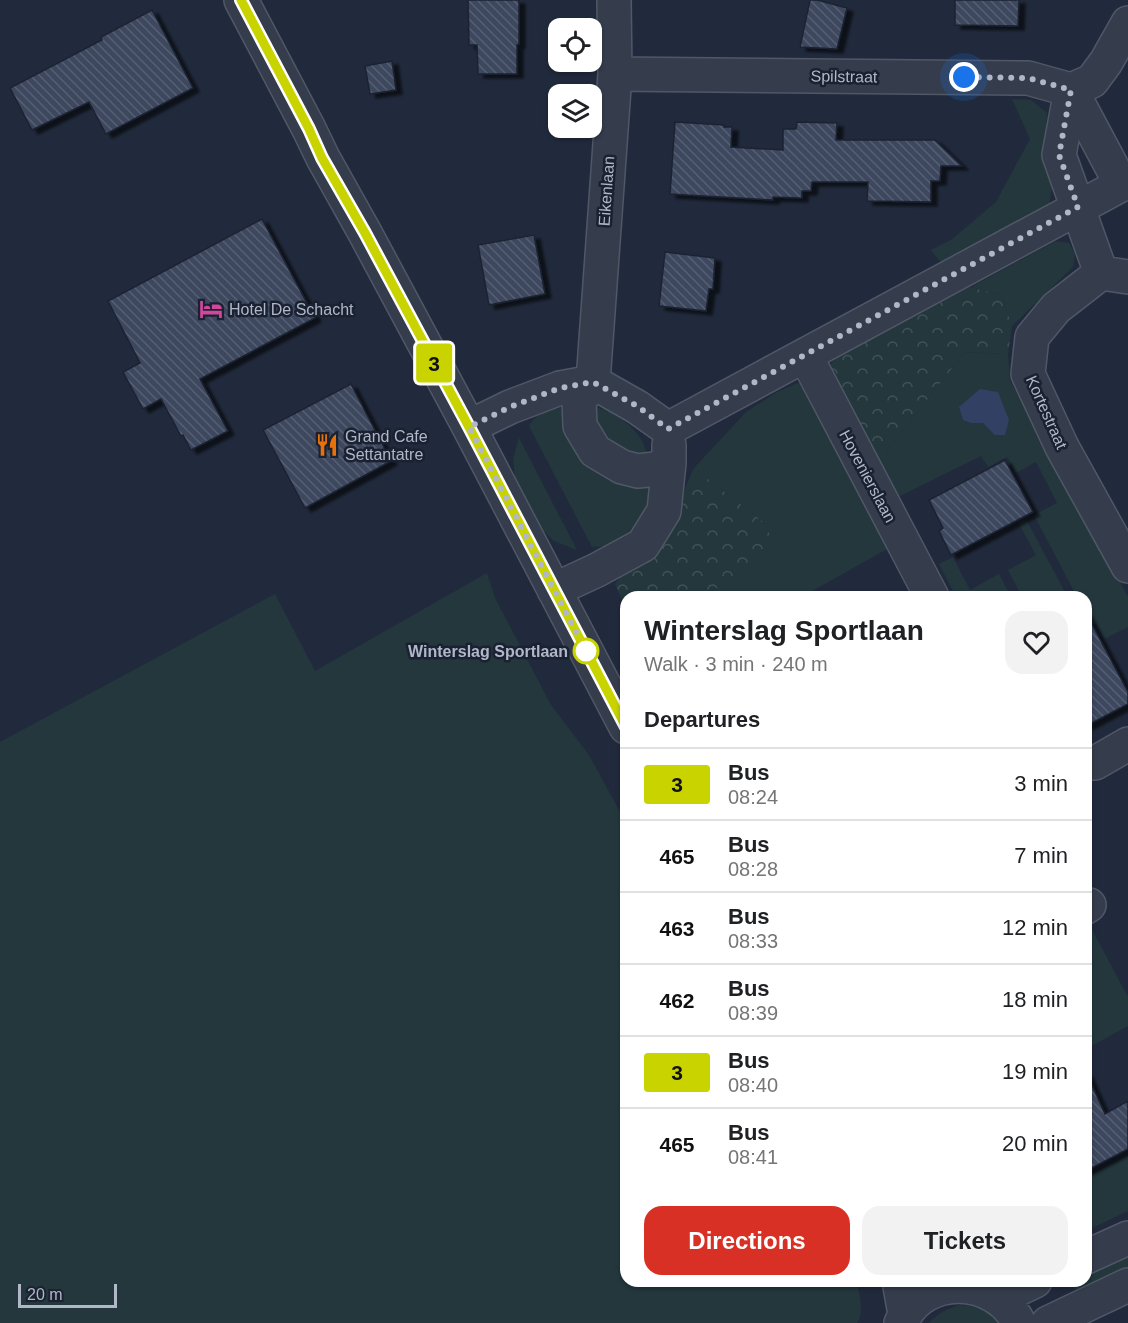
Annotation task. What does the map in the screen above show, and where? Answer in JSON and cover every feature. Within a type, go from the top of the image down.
[{"type":"street","points":[[241,0],[322,158],[469,427],[620,716]]},
{"type":"street","name":"Eikenlaan","points":[[614,0],[615,74],[593,382],[579,401],[580,426],[595,451],[622,467],[638,471],[669,464]]},
{"type":"street","points":[[1071,90],[1092,81],[1106,62],[1128,23]]},
{"type":"street","name":"Spilstraat","points":[[615,74],[1028,78],[1071,90]]},
{"type":"street","points":[[668,429],[1125,182],[1071,90]]},
{"type":"street","points":[[1071,90],[1059,155],[1078,207],[1114,275]]},
{"type":"street","name":"Kortestraat","points":[[1114,275],[1056,308],[1032,338],[1028,374],[1062,447],[1128,566]]},
{"type":"street","name":"Hovenierslaan","points":[[805,355],[929,591]]},
{"type":"street","points":[[469,427],[510,407],[560,388],[593,382],[637,406],[668,429]]},
{"type":"street","points":[[554,590],[597,570],[643,544],[664,511],[669,464],[668,429]]},
{"type":"street","points":[[1095,763],[1128,744]]},
{"type":"street","points":[[1092,1254],[1128,1238]]},
{"type":"street","points":[[1048,1323],[1128,1285]]},
{"type":"street","points":[[900,1287],[903,1318]]},
{"type":"street","points":[[903,1318],[923,1296],[947,1287]]},
{"type":"street","points":[[975,1287],[999,1298],[1015,1315],[1019,1323]]},
{"type":"street","points":[[999,1298],[1022,1287]]},
{"type":"green space","points":[[1012,99],[1031,100],[1047,113],[1045,147],[1053,181],[1049,205],[1023,222],[942,264],[931,250],[951,240],[996,202],[1030,139]]},
{"type":"green space","points":[[1056,241],[1069,243],[1075,254],[1073,267],[1012,326],[1001,295],[971,287]]},
{"type":"green space","points":[[970,287],[1001,295],[1012,326],[1008,354],[965,352],[873,468],[827,367],[837,357]]},
{"type":"green space","points":[[965,352],[1008,354],[1010,381],[1128,597],[1128,627],[1104,639],[1096,623],[1092,625],[1092,591],[1074,591],[1034,515],[1057,503],[1036,462],[1016,473],[1007,457],[988,467],[981,456],[892,500],[873,468]]},
{"type":"green space","points":[[800,382],[889,548],[814,591],[710,591],[737,577],[762,521],[694,468],[746,412],[777,392]]},
{"type":"green space","points":[[587,404],[611,413],[632,428],[642,441],[649,460],[611,452]]},
{"type":"green space","points":[[566,407],[650,482],[649,497],[644,513],[628,535],[611,546],[592,547],[529,426],[541,413]]},
{"type":"green space","points":[[519,438],[577,550],[554,541],[529,517],[516,488],[513,459]]},
{"type":"green space","points":[[694,468],[762,521],[778,548],[738,577],[711,591],[620,591],[620,595],[615,584],[676,520]]},
{"type":"green space","points":[[1026,519],[1064,591],[1019,591],[1008,570],[1036,555],[1018,522]]},
{"type":"green space","points":[[953,557],[970,590],[999,574],[1008,591],[953,591],[939,564]]},
{"type":"green space","points":[[487,573],[495,598],[551,705],[589,755],[620,812],[620,1287],[858,1287],[861,1313],[857,1323],[0,1323],[0,742],[275,594],[315,671]]},
{"type":"green space","points":[[1092,929],[1128,997],[1128,1026],[1092,1046]]},
{"type":"green space","points":[[1128,1155],[1128,1211],[1092,1228],[1092,1174]]},
{"type":"green space","points":[[1128,1251],[1128,1275],[1080,1298],[1074,1287],[1092,1287],[1092,1269]]},
{"type":"green space","points":[[960,1305],[982,1310],[1001,1323],[929,1323],[943,1312]]},
{"type":"water","points":[[980,389],[998,392],[1009,420],[1005,435],[995,435],[983,423],[963,420],[959,407]]},
{"type":"building","points":[[468,0],[519,0],[517,74],[478,74],[477,45],[469,45]]},
{"type":"building","points":[[810,0],[847,8],[837,49],[800,47]]},
{"type":"building","points":[[955,0],[1019,0],[1018,26],[955,25]]},
{"type":"building","points":[[152,10],[193,88],[106,134],[89,102],[32,130],[10,88],[102,40],[101,37]]},
{"type":"building","points":[[392,61],[396,90],[370,94],[365,66]]},
{"type":"building","points":[[675,122],[732,127],[731,147],[783,150],[783,129],[796,129],[797,122],[837,123],[836,140],[935,140],[962,166],[941,166],[940,181],[931,181],[931,202],[867,201],[868,182],[812,182],[811,191],[802,191],[802,198],[773,197],[773,200],[670,194]]},
{"type":"building","name":"Hotel De Schacht","points":[[262,219],[315,318],[200,379],[228,431],[191,450],[161,399],[143,409],[123,372],[140,363],[108,301]]},
{"type":"building","points":[[534,235],[545,294],[489,305],[478,245]]},
{"type":"building","points":[[665,252],[715,258],[713,289],[709,289],[706,311],[659,306]]},
{"type":"building","name":"Grand Cafe Settantatre","points":[[351,384],[391,461],[305,508],[263,430]]},
{"type":"building","points":[[1005,460],[1033,512],[951,555],[939,531],[943,528],[929,500]]},
{"type":"building","points":[[1092,624],[1128,692],[1128,704],[1092,723]]},
{"type":"building","points":[[1092,1085],[1105,1114],[1128,1101],[1128,1149],[1092,1168]]},
{"type":"bus line","name":"3","points":[[241,0],[322,158],[469,427],[620,716]]},
{"type":"place","name":"Hotel De Schacht","points":[[211,309]]},
{"type":"place","name":"Grand Cafe Settantatre","points":[[327,445]]},
{"type":"place","name":"Winterslag Sportlaan","points":[[586,651]]},
{"type":"route","points":[[586,651],[469,427],[510,407],[560,388],[593,382],[637,406],[668,429],[1078,207],[1059,155],[1071,90],[1028,78],[964,77]]}]
